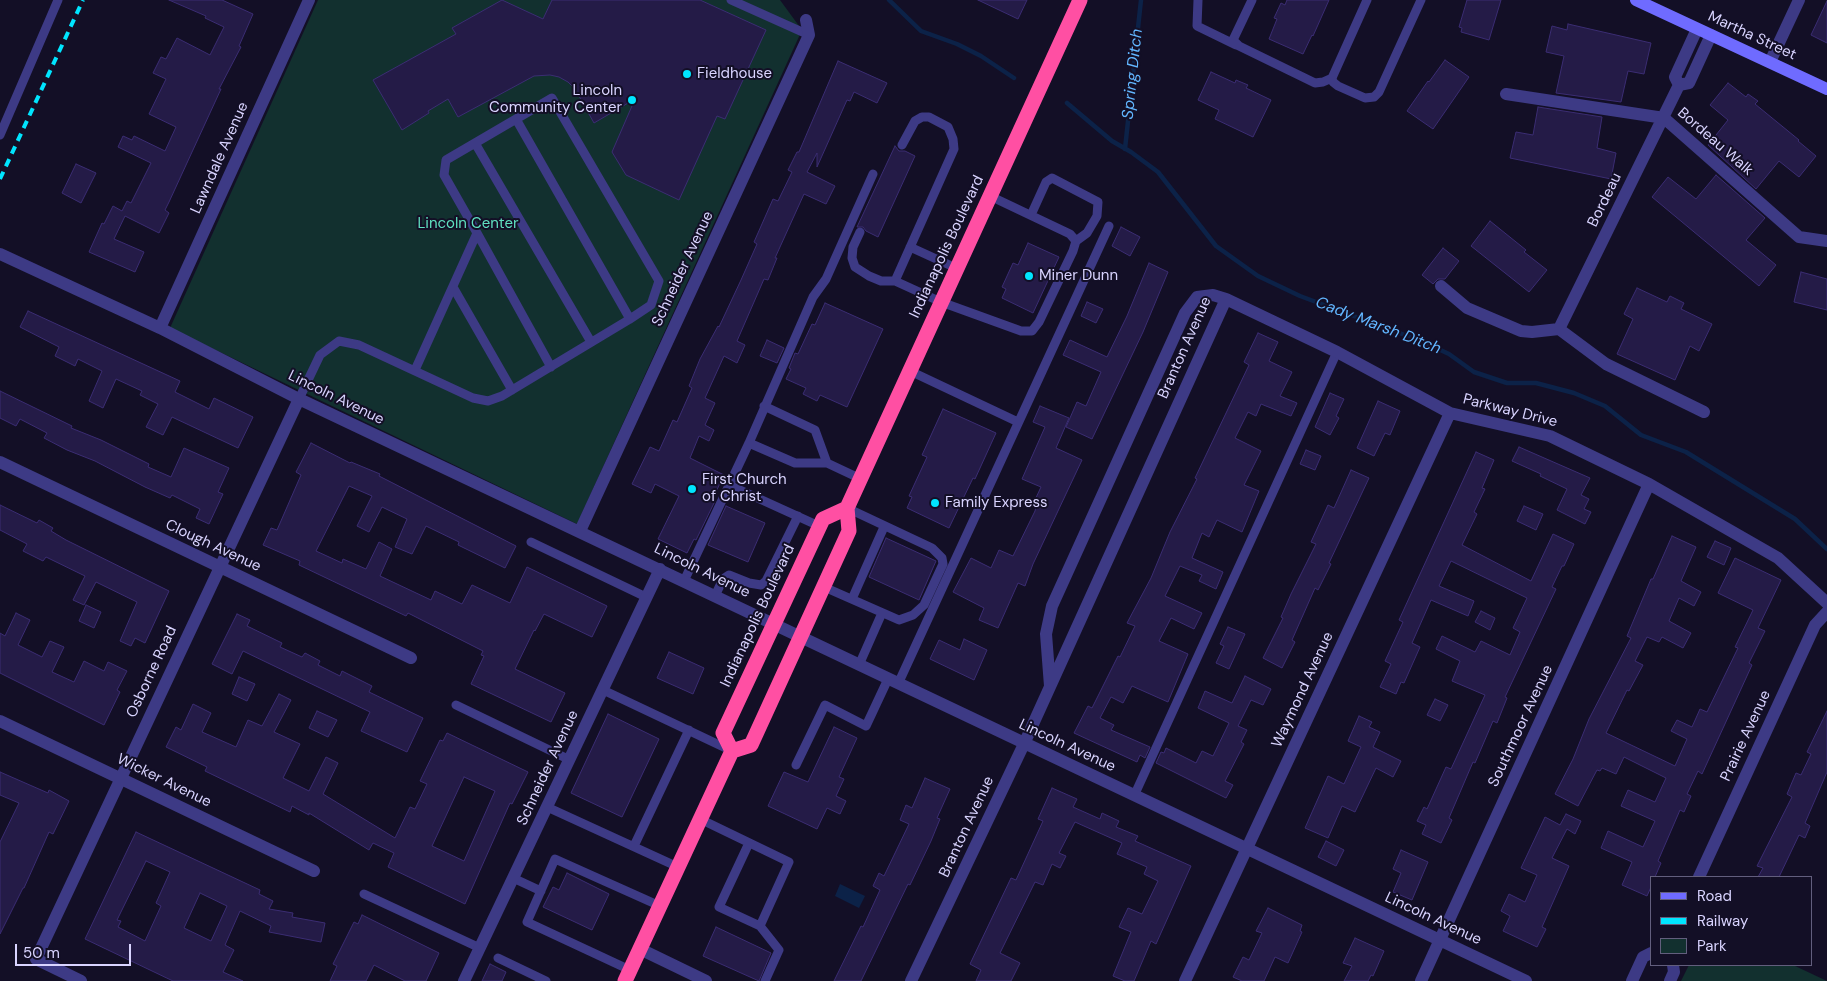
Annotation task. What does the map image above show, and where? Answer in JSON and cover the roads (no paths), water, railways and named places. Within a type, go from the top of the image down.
[{"type":"highway","name":"Indianapolis Boulevard","points":[[819,526],[723,732],[732,751],[751,745],[849,531],[847,508],[1080,0]]},
{"type":"highway","points":[[819,526],[823,520],[847,508]]},
{"type":"highway","points":[[628,976],[732,751]]},
{"type":"street","name":"Lawndale Avenue","points":[[160,328],[309,0]]},
{"type":"street","name":"Martha Street","points":[[1636,0],[1827,89]]},
{"type":"street","points":[[1770,62],[1799,0]]},
{"type":"street","points":[[806,20],[809,35]]},
{"type":"street","name":"Bordeau","points":[[1679,85],[1675,77],[1697,29]]},
{"type":"street","name":"Schneider Avenue","points":[[580,531],[809,35]]},
{"type":"street","name":"Bordeau","points":[[1679,85],[1689,83],[1711,35]]},
{"type":"street","name":"Bordeau","points":[[1559,329],[1679,85]]},
{"type":"street","name":"Bordeau Walk","points":[[1506,94],[1664,118],[1799,237],[1827,241]]},
{"type":"street","name":"Lincoln Avenue","points":[[0,254],[160,328],[299,399],[660,569],[893,682],[1526,981]]},
{"type":"street","points":[[1441,286],[1468,308],[1521,331],[1532,332],[1559,329],[1606,364],[1704,412]]},
{"type":"street","name":"Branton Avenue","points":[[911,981],[1024,744],[1226,299],[1213,295],[1197,297],[1185,313],[1052,606],[1046,634],[1050,686]]},
{"type":"street","name":"Parkway Drive","points":[[1226,299],[1337,352],[1450,413],[1550,436],[1649,484],[1778,558],[1827,602]]},
{"type":"street","name":"Osborne Road","points":[[81,981],[36,960],[219,566],[299,399]]},
{"type":"street","name":"Waymond Avenue","points":[[1185,981],[1450,413]]},
{"type":"street","name":"Clough Avenue","points":[[0,462],[411,658]]},
{"type":"street","name":"Southmoor Avenue","points":[[1421,981],[1649,484]]},
{"type":"street","name":"Schneider Avenue","points":[[464,981],[660,569]]},
{"type":"street","name":"Prairie Avenue","points":[[1698,876],[1815,625],[1827,612]]},
{"type":"street","name":"Wicker Avenue","points":[[0,721],[314,871]]},
{"type":"street","points":[[640,949],[706,981]]},
{"type":"street","points":[[1632,981],[1643,957],[1650,954]]},
{"type":"street","points":[[1670,981],[1674,972],[1673,966]]},
{"type":"lane","points":[[0,135],[58,0]]},
{"type":"lane","points":[[731,0],[809,35]]},
{"type":"lane","points":[[1198,0],[1197,26],[1316,83],[1332,78],[1367,0]]},
{"type":"lane","points":[[1239,46],[1233,40],[1252,0]]},
{"type":"lane","points":[[1332,78],[1333,82],[1338,86],[1365,98],[1374,97],[1421,0]]},
{"type":"lane","points":[[299,399],[320,355],[339,341],[359,345],[473,398],[488,400],[502,396],[551,367],[630,319],[651,305],[659,281],[552,98],[446,160],[444,175],[551,367]]},
{"type":"lane","points":[[895,281],[954,149],[948,127],[930,117],[922,117],[915,121],[902,145]]},
{"type":"lane","points":[[516,119],[630,319]]},
{"type":"lane","points":[[475,143],[592,342]]},
{"type":"lane","points":[[684,581],[749,443],[814,297],[826,279],[873,174]]},
{"type":"lane","points":[[860,232],[853,247],[852,258],[856,267],[869,276],[881,280],[895,281],[941,302],[1021,332],[1032,331],[1039,322],[1076,241],[1087,234],[1097,216],[1098,202],[1052,178],[1046,182],[1031,215]]},
{"type":"lane","points":[[990,196],[1070,234],[1076,241]]},
{"type":"lane","points":[[796,766],[825,705],[866,726],[893,682],[1018,422],[1109,226]]},
{"type":"lane","points":[[415,370],[477,233]]},
{"type":"lane","points":[[910,247],[956,268]]},
{"type":"lane","points":[[453,287],[512,390]]},
{"type":"lane","points":[[1134,796],[1337,352]]},
{"type":"lane","points":[[910,371],[1018,422]]},
{"type":"lane","points":[[764,406],[815,430],[827,464]]},
{"type":"lane","points":[[749,443],[795,463],[827,464],[860,479]]},
{"type":"lane","points":[[729,485],[819,526]]},
{"type":"lane","points":[[824,587],[899,620],[914,615],[924,604],[943,564],[942,558],[932,548],[847,508]]},
{"type":"lane","points":[[715,596],[723,579],[729,576],[749,583],[762,584],[766,581],[798,516]]},
{"type":"lane","points":[[852,599],[884,527]]},
{"type":"lane","points":[[531,542],[646,597]]},
{"type":"lane","points":[[858,665],[882,613]]},
{"type":"lane","points":[[603,690],[732,751]]},
{"type":"lane","points":[[456,705],[570,760]]},
{"type":"lane","points":[[634,846],[689,730]]},
{"type":"lane","points":[[547,807],[678,867]]},
{"type":"lane","points":[[700,819],[790,862],[760,926]]},
{"type":"lane","points":[[749,843],[719,907],[760,926],[780,950],[765,981]]},
{"type":"lane","points":[[628,976],[527,922],[555,859],[660,906]]},
{"type":"lane","points":[[513,878],[541,891]]},
{"type":"lane","points":[[364,894],[480,948]]},
{"type":"lane","points":[[498,958],[546,981]]},
{"type":"water","points":[[840,884],[865,896],[859,908],[835,896]]},
{"type":"waterway","name":"Cady Marsh Ditch","points":[[889,0],[921,31],[957,44],[981,56],[1014,78]]},
{"type":"waterway","name":"Spring Ditch","points":[[1125,149],[1141,0]]},
{"type":"waterway","name":"Cady Marsh Ditch","points":[[1067,103],[1112,141],[1158,172],[1216,246],[1258,276],[1300,296],[1421,341],[1449,354],[1474,372],[1507,383],[1536,383],[1574,393],[1605,406],[1641,435],[1686,452],[1795,519],[1827,549]]},
{"type":"railway","points":[[0,179],[83,0]]},
{"type":"place","name":"Fieldhouse","points":[[687,74]]},
{"type":"place","name":"Lincoln Community Center","points":[[632,100]]},
{"type":"place","name":"Miner Dunn","points":[[1029,276]]},
{"type":"place","name":"First Church of Christ","points":[[692,489]]},
{"type":"place","name":"Family Express","points":[[935,503]]},
{"type":"park label","name":"Lincoln Center","points":[[468,224]]}]
